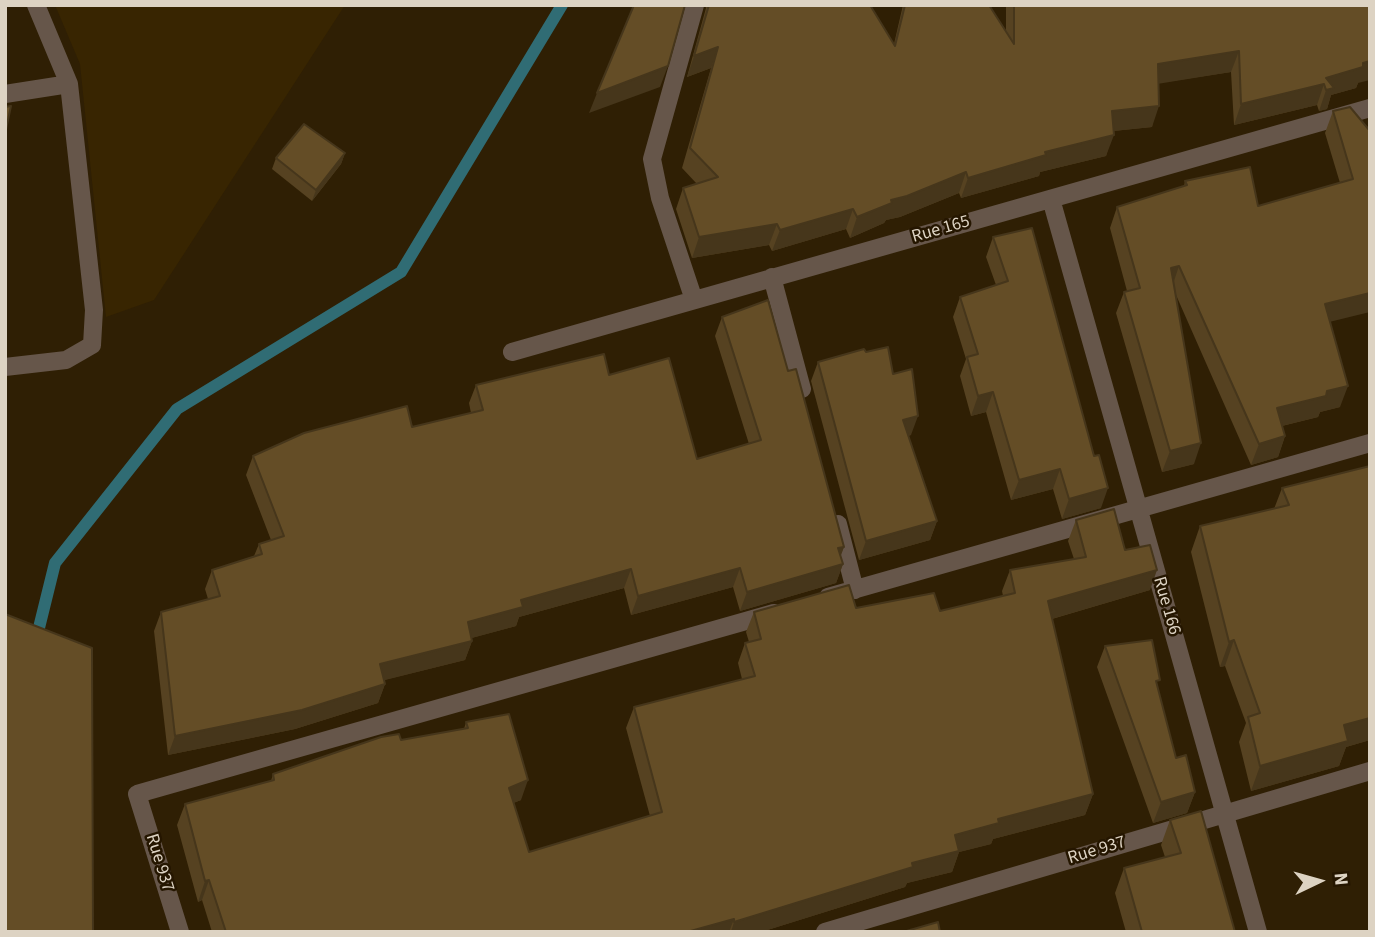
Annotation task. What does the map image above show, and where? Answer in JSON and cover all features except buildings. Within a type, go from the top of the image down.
[{"type":"street","points":[[5,367],[66,360],[92,345],[94,310],[69,84],[36,5]]},
{"type":"street","points":[[694,300],[660,198],[652,159],[695,5]]},
{"type":"street","points":[[5,94],[69,84]]},
{"type":"street","name":"Rue 165","points":[[512,352],[1370,108]]},
{"type":"street","name":"Rue 166","points":[[1051,199],[1258,932]]},
{"type":"street","points":[[772,277],[807,408]]},
{"type":"street","points":[[815,601],[1370,443]]},
{"type":"street","points":[[834,512],[855,590]]},
{"type":"street","name":"Rue 937","points":[[180,932],[137,794],[788,609]]},
{"type":"street","name":"Rue 937","points":[[825,932],[1370,771]]},
{"type":"shaded area","points":[[55,5],[345,5],[154,300],[106,317],[80,64]]},
{"type":"waterway","points":[[35,644],[55,563],[177,409],[401,272],[562,5]]}]
